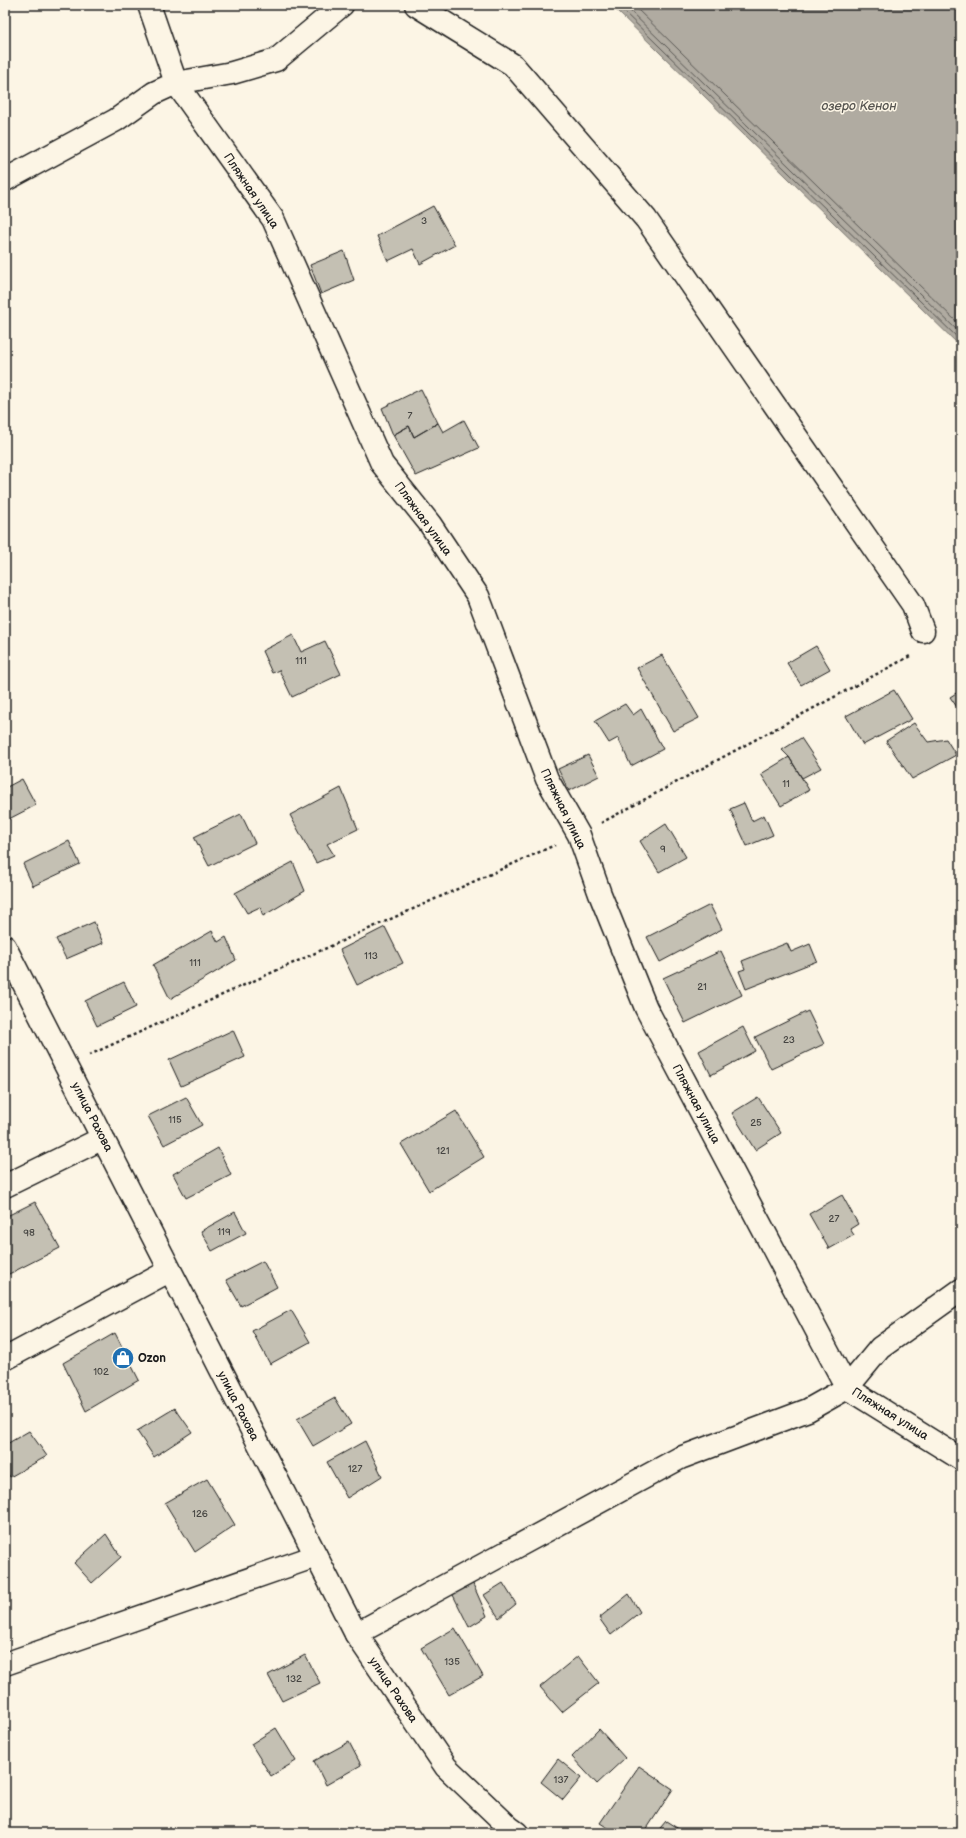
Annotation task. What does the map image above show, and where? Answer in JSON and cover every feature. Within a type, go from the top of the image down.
[{"type":"street","name":"Пляжная улица","points":[[149,5],[176,82],[273,219],[382,464],[430,524],[478,596],[547,779],[579,835],[600,894],[646,1008],[847,1388],[961,1459]]},
{"type":"street","points":[[5,180],[116,120],[154,93],[176,82],[232,73],[276,60],[342,5]]},
{"type":"street","points":[[416,5],[513,65],[646,219],[913,605],[923,631]]},
{"type":"street","name":"улица Рахова","points":[[5,947],[169,1271],[356,1634],[446,1767],[517,1833]]},
{"type":"street","points":[[5,1186],[103,1138]]},
{"type":"street","points":[[5,1359],[169,1271]]},
{"type":"street","points":[[356,1634],[680,1458],[808,1410],[847,1388],[880,1348],[961,1290]]},
{"type":"street","points":[[5,1664],[316,1556]]},
{"type":"path","points":[[65,1066],[579,835],[917,652],[923,631]]},
{"type":"water","name":"озеро Кенон","points":[[612,5],[961,5],[961,347],[614,8]]},
{"type":"building","points":[[433,206],[455,245],[420,264],[413,249],[388,261],[377,236]]},
{"type":"building","points":[[344,251],[354,280],[321,294],[310,265]]},
{"type":"building","points":[[421,389],[438,423],[414,437],[409,426],[393,435],[382,408]]},
{"type":"building","points":[[464,420],[479,448],[416,476],[393,435],[409,426],[414,437],[438,423],[443,432]]},
{"type":"building","points":[[293,635],[301,652],[325,641],[341,674],[292,697],[279,670],[272,673],[262,651]]},
{"type":"building","points":[[816,646],[830,669],[801,685],[787,663]]},
{"type":"building","points":[[662,655],[699,718],[673,731],[637,668]]},
{"type":"building","points":[[894,690],[912,719],[863,745],[846,716]]},
{"type":"building","points":[[961,690],[961,713],[950,697]]},
{"type":"building","points":[[625,704],[633,715],[641,709],[663,749],[631,766],[618,738],[609,743],[595,721]]},
{"type":"building","points":[[914,723],[928,742],[946,739],[956,755],[912,779],[886,741]]},
{"type":"building","points":[[801,738],[821,768],[802,778],[789,757],[782,750]]},
{"type":"building","points":[[588,755],[599,776],[569,791],[558,769]]},
{"type":"building","points":[[789,757],[809,790],[781,806],[761,774]]},
{"type":"building","points":[[22,779],[36,805],[5,821],[5,788]]},
{"type":"building","points":[[341,788],[358,829],[327,844],[334,855],[316,863],[290,815]]},
{"type":"building","points":[[744,803],[752,821],[764,815],[773,835],[747,846],[730,809]]},
{"type":"building","points":[[241,814],[255,843],[209,866],[194,837]]},
{"type":"building","points":[[666,824],[686,857],[659,872],[640,841]]},
{"type":"building","points":[[69,841],[80,864],[33,886],[23,864]]},
{"type":"building","points":[[293,862],[305,891],[263,916],[260,907],[247,913],[235,893]]},
{"type":"building","points":[[710,905],[722,929],[660,962],[647,937]]},
{"type":"building","points":[[94,922],[103,943],[66,959],[56,939]]},
{"type":"building","points":[[385,927],[403,963],[357,985],[340,950]]},
{"type":"building","points":[[212,931],[218,942],[226,937],[236,960],[170,999],[153,965]]},
{"type":"building","points":[[787,943],[791,952],[810,944],[817,961],[746,989],[739,971],[745,969],[742,961]]},
{"type":"building","points":[[721,951],[742,995],[685,1023],[663,978]]},
{"type":"building","points":[[124,982],[136,1007],[97,1026],[85,1001]]},
{"type":"building","points":[[808,1011],[824,1044],[771,1069],[755,1037]]},
{"type":"building","points":[[743,1027],[755,1051],[711,1075],[699,1051]]},
{"type":"building","points":[[233,1030],[245,1057],[181,1086],[169,1060]]},
{"type":"building","points":[[186,1097],[202,1125],[164,1145],[148,1116]]},
{"type":"building","points":[[758,1097],[781,1133],[755,1150],[732,1113]]},
{"type":"building","points":[[456,1111],[484,1157],[429,1191],[401,1144]]},
{"type":"building","points":[[218,1148],[231,1175],[186,1198],[173,1174]]},
{"type":"building","points":[[842,1195],[858,1224],[850,1229],[854,1235],[829,1249],[809,1214]]},
{"type":"building","points":[[35,1202],[60,1248],[5,1276],[5,1217]]},
{"type":"building","points":[[235,1212],[246,1233],[212,1251],[201,1231]]},
{"type":"building","points":[[263,1261],[277,1287],[241,1306],[226,1280]]},
{"type":"building","points":[[291,1310],[310,1342],[270,1364],[252,1331]]},
{"type":"building","points":[[115,1333],[139,1380],[86,1411],[63,1363]]},
{"type":"building","points":[[335,1398],[351,1424],[313,1446],[297,1419]]},
{"type":"building","points":[[175,1408],[192,1432],[154,1457],[137,1431]]},
{"type":"building","points":[[29,1431],[47,1456],[10,1477],[5,1469],[5,1445]]},
{"type":"building","points":[[365,1441],[382,1476],[347,1498],[327,1462]]},
{"type":"building","points":[[207,1479],[235,1525],[195,1552],[165,1503]]},
{"type":"building","points":[[106,1534],[121,1557],[92,1583],[74,1563]]},
{"type":"building","points":[[472,1582],[487,1616],[469,1627],[452,1593]]},
{"type":"building","points":[[503,1583],[516,1604],[499,1618],[484,1595]]},
{"type":"building","points":[[629,1594],[640,1612],[611,1635],[599,1618]]},
{"type":"building","points":[[455,1628],[483,1676],[449,1695],[421,1648]]},
{"type":"building","points":[[305,1655],[320,1683],[282,1701],[268,1675]]},
{"type":"building","points":[[578,1656],[599,1683],[562,1712],[540,1687]]},
{"type":"building","points":[[276,1728],[296,1761],[271,1776],[251,1744]]},
{"type":"building","points":[[599,1729],[625,1758],[597,1784],[572,1757]]},
{"type":"building","points":[[349,1742],[361,1765],[326,1785],[314,1761]]},
{"type":"building","points":[[558,1759],[581,1778],[563,1800],[541,1782]]},
{"type":"building","points":[[639,1766],[673,1789],[644,1833],[616,1833],[600,1823]]},
{"type":"building","points":[[666,1821],[685,1833],[656,1833]]},
{"type":"place","name":"Ozon","points":[[123,1358]]}]
